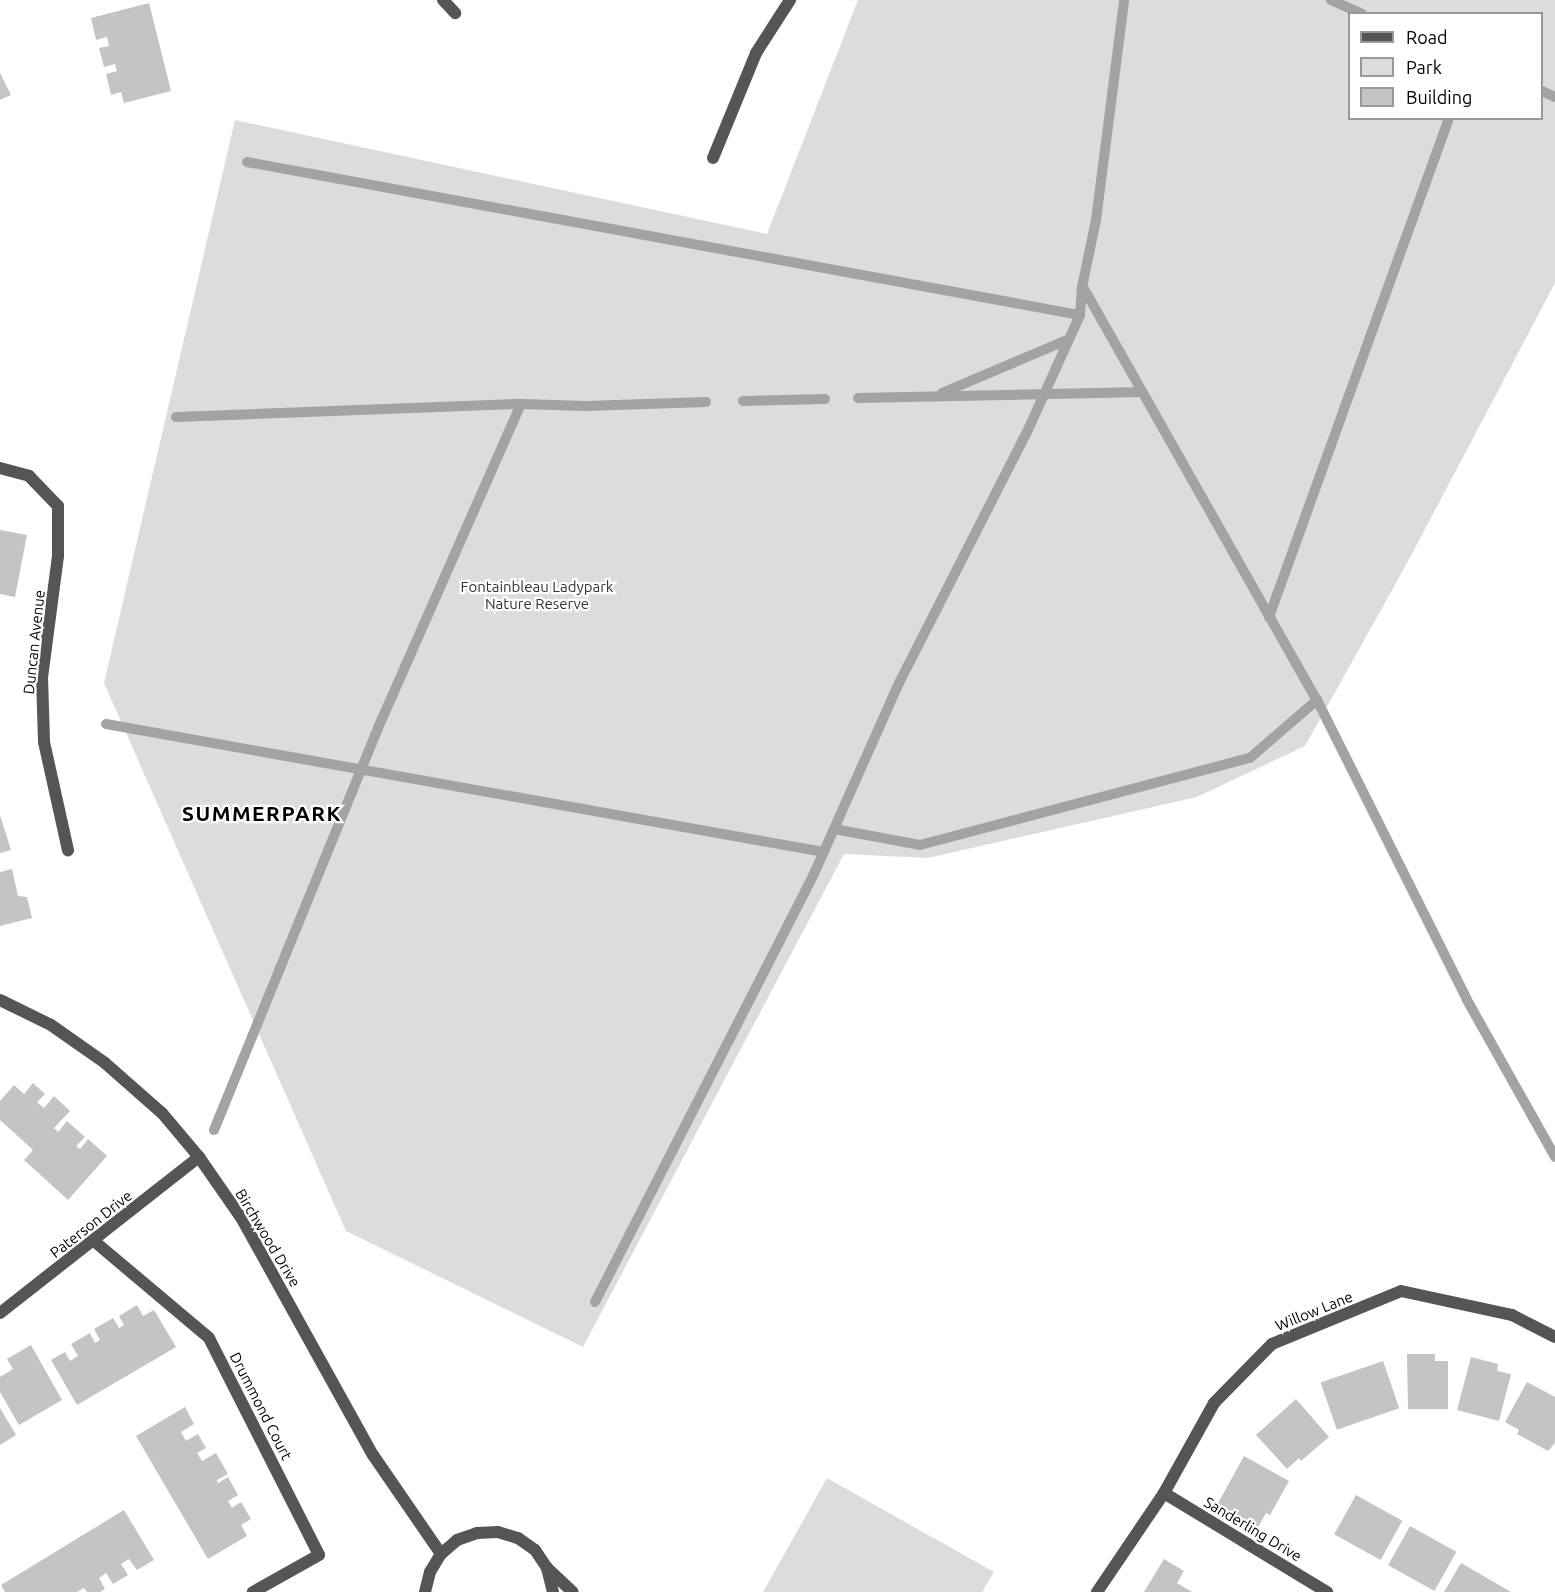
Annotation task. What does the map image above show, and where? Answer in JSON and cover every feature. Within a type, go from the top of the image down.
[{"type":"street","points":[[443,0],[455,13]]},
{"type":"street","points":[[713,158],[756,53],[789,0]]},
{"type":"street","name":"Duncan Avenue","points":[[0,468],[28,476],[58,506],[58,556],[42,677],[44,742],[68,850]]},
{"type":"street","name":"Birchwood Drive","points":[[0,1000],[51,1025],[105,1063],[162,1113],[199,1157],[242,1219],[373,1455],[441,1554]]},
{"type":"street","name":"Paterson Drive","points":[[0,1313],[199,1157]]},
{"type":"street","name":"Drummond Court","points":[[94,1241],[210,1338],[319,1555],[253,1592]]},
{"type":"street","name":"Willow Lane","points":[[1097,1592],[1164,1493],[1214,1403],[1272,1344],[1401,1291],[1512,1315],[1555,1336]]},
{"type":"street","name":"Sanderling Drive","points":[[1164,1493],[1327,1592]]},
{"type":"street","points":[[425,1592],[430,1572],[441,1554],[457,1540],[477,1533],[498,1532],[518,1538],[535,1550],[548,1568],[573,1592]]},
{"type":"street","points":[[548,1568],[553,1592]]},
{"type":"green space","name":"Fontainbleau Ladypark Nature Reserve","points":[[858,0],[1555,0],[1555,283],[1406,565],[1305,746],[1197,797],[928,858],[844,854],[583,1347],[346,1231],[104,683],[235,120],[767,234]]},
{"type":"green space","points":[[827,1478],[994,1572],[982,1592],[763,1592]]},
{"type":"building","points":[[149,3],[171,91],[124,103],[121,92],[111,95],[106,74],[117,71],[115,64],[104,67],[99,48],[109,46],[107,37],[96,40],[91,18]]},
{"type":"building","points":[[0,73],[11,95],[0,100]]},
{"type":"building","points":[[0,530],[27,535],[15,597],[0,594]]},
{"type":"building","points":[[0,815],[11,850],[0,853]]},
{"type":"building","points":[[12,869],[18,896],[27,897],[32,918],[0,926],[0,872]]},
{"type":"building","points":[[33,1083],[45,1094],[37,1102],[44,1108],[54,1096],[70,1111],[54,1128],[58,1132],[67,1121],[85,1137],[76,1146],[80,1149],[88,1139],[107,1156],[68,1200],[24,1160],[33,1150],[0,1120],[0,1101],[14,1085],[24,1094]]},
{"type":"building","points":[[137,1305],[143,1316],[154,1310],[176,1347],[77,1405],[51,1360],[65,1352],[70,1361],[78,1356],[71,1344],[90,1333],[95,1343],[100,1340],[94,1329],[113,1318],[119,1328],[124,1325],[119,1316]]},
{"type":"building","points":[[31,1345],[62,1400],[19,1425],[0,1392],[0,1377],[13,1369],[7,1359]]},
{"type":"building","points":[[1407,1354],[1435,1354],[1435,1361],[1448,1361],[1448,1409],[1408,1409]]},
{"type":"building","points":[[1471,1357],[1498,1364],[1497,1371],[1511,1374],[1499,1421],[1457,1410]]},
{"type":"building","points":[[1383,1361],[1399,1408],[1337,1430],[1321,1382]]},
{"type":"building","points":[[1527,1382],[1555,1397],[1555,1443],[1548,1451],[1517,1434],[1519,1430],[1505,1422]]},
{"type":"building","points":[[1296,1399],[1329,1437],[1301,1461],[1299,1458],[1287,1469],[1256,1435]]},
{"type":"building","points":[[185,1407],[194,1424],[181,1432],[186,1441],[198,1434],[206,1448],[197,1453],[202,1461],[216,1453],[228,1474],[217,1480],[218,1483],[228,1477],[238,1495],[228,1501],[232,1508],[241,1502],[251,1519],[241,1525],[247,1536],[208,1559],[136,1436]]},
{"type":"building","points":[[0,1408],[16,1435],[0,1445]]},
{"type":"building","points":[[1244,1456],[1289,1481],[1270,1515],[1266,1513],[1258,1527],[1217,1505]]},
{"type":"building","points":[[1356,1495],[1402,1521],[1381,1560],[1334,1534]]},
{"type":"building","points":[[124,1510],[154,1560],[137,1570],[129,1559],[121,1564],[128,1575],[113,1584],[106,1573],[99,1578],[105,1589],[100,1592],[87,1592],[84,1588],[77,1592],[5,1592],[1,1585]]},
{"type":"building","points":[[1410,1526],[1456,1552],[1435,1591],[1388,1565]]},
{"type":"building","points":[[1164,1559],[1184,1571],[1177,1583],[1192,1592],[1144,1592]]},
{"type":"building","points":[[1461,1563],[1511,1592],[1444,1592]]},
{"type":"waterway","points":[[595,1302],[813,876],[899,683],[1027,432],[1080,315],[1082,287],[1096,220],[1124,0]]},
{"type":"waterway","points":[[1331,0],[1358,12]]},
{"type":"waterway","points":[[1543,91],[1555,97]]},
{"type":"waterway","points":[[1269,617],[1448,120]]},
{"type":"waterway","points":[[247,162],[1080,315]]},
{"type":"waterway","points":[[1083,287],[1317,700],[1467,1000],[1555,1157]]},
{"type":"waterway","points":[[942,393],[1069,339]]},
{"type":"waterway","points":[[858,398],[1142,392]]},
{"type":"waterway","points":[[743,401],[825,399]]},
{"type":"waterway","points":[[176,417],[521,404],[586,406],[706,402]]},
{"type":"waterway","points":[[214,1130],[382,719],[521,404]]},
{"type":"waterway","points":[[834,829],[920,845],[1250,758],[1317,700]]},
{"type":"waterway","points":[[106,724],[824,852]]},
{"type":"district","name":"SUMMERPARK","points":[[262,813]]}]
